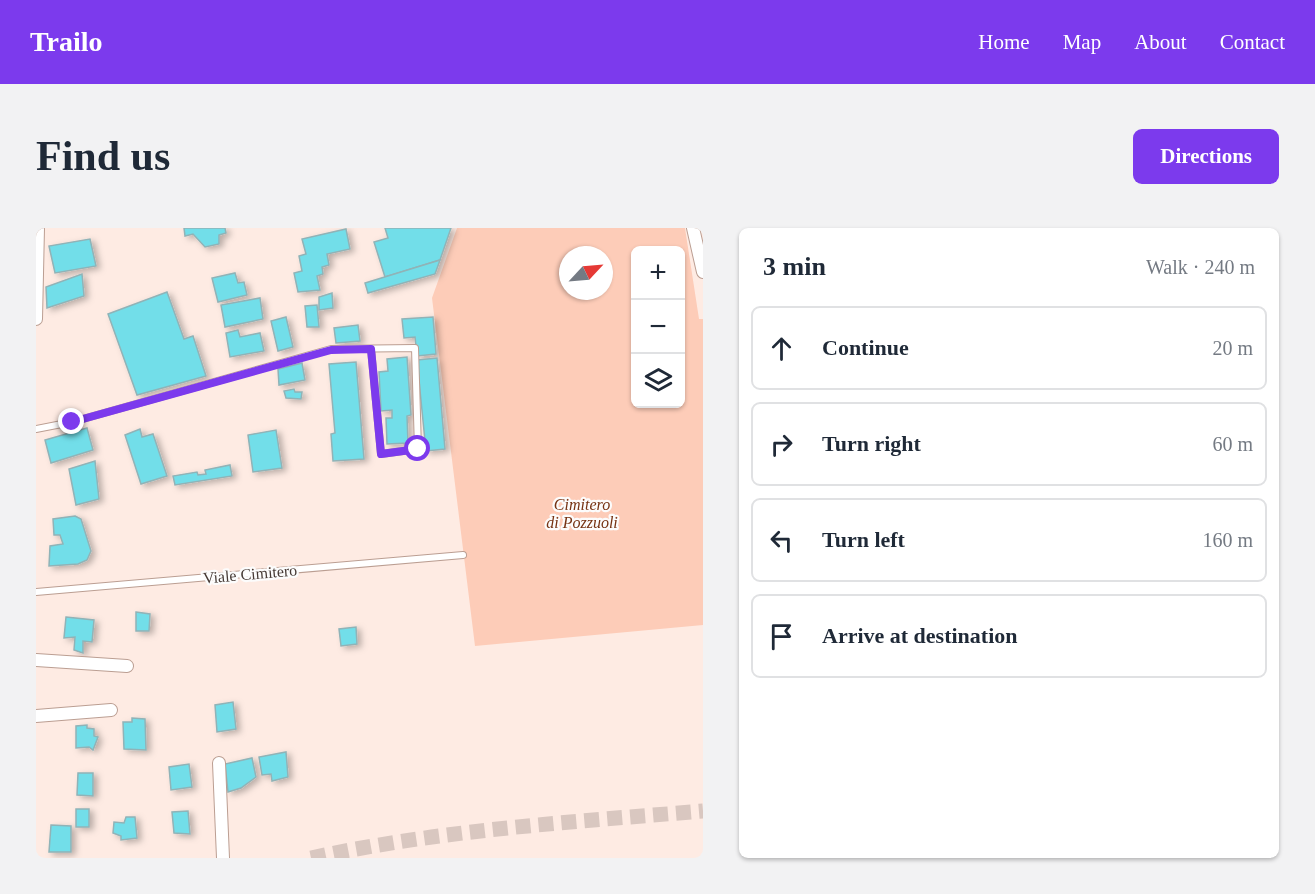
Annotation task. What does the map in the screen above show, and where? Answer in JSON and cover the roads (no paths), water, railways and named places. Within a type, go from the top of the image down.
[{"type":"street","points":[[693,228],[703,272]]},
{"type":"street","points":[[36,319],[37,232]]},
{"type":"street","points":[[36,660],[127,666]]},
{"type":"street","points":[[36,716],[111,710]]},
{"type":"street","points":[[219,764],[223,858]]},
{"type":"lane","points":[[36,429],[72,422],[331,350],[371,349],[415,348],[418,449],[381,454],[371,349]]},
{"type":"lane","name":"Viale Cimitero","points":[[36,592],[463,555]]},
{"type":"tunnel","points":[[311,858],[408,840],[457,834],[555,823],[703,811]]},
{"type":"park label","name":"Cimitero di Pozzuoli","points":[[582,513]]}]
